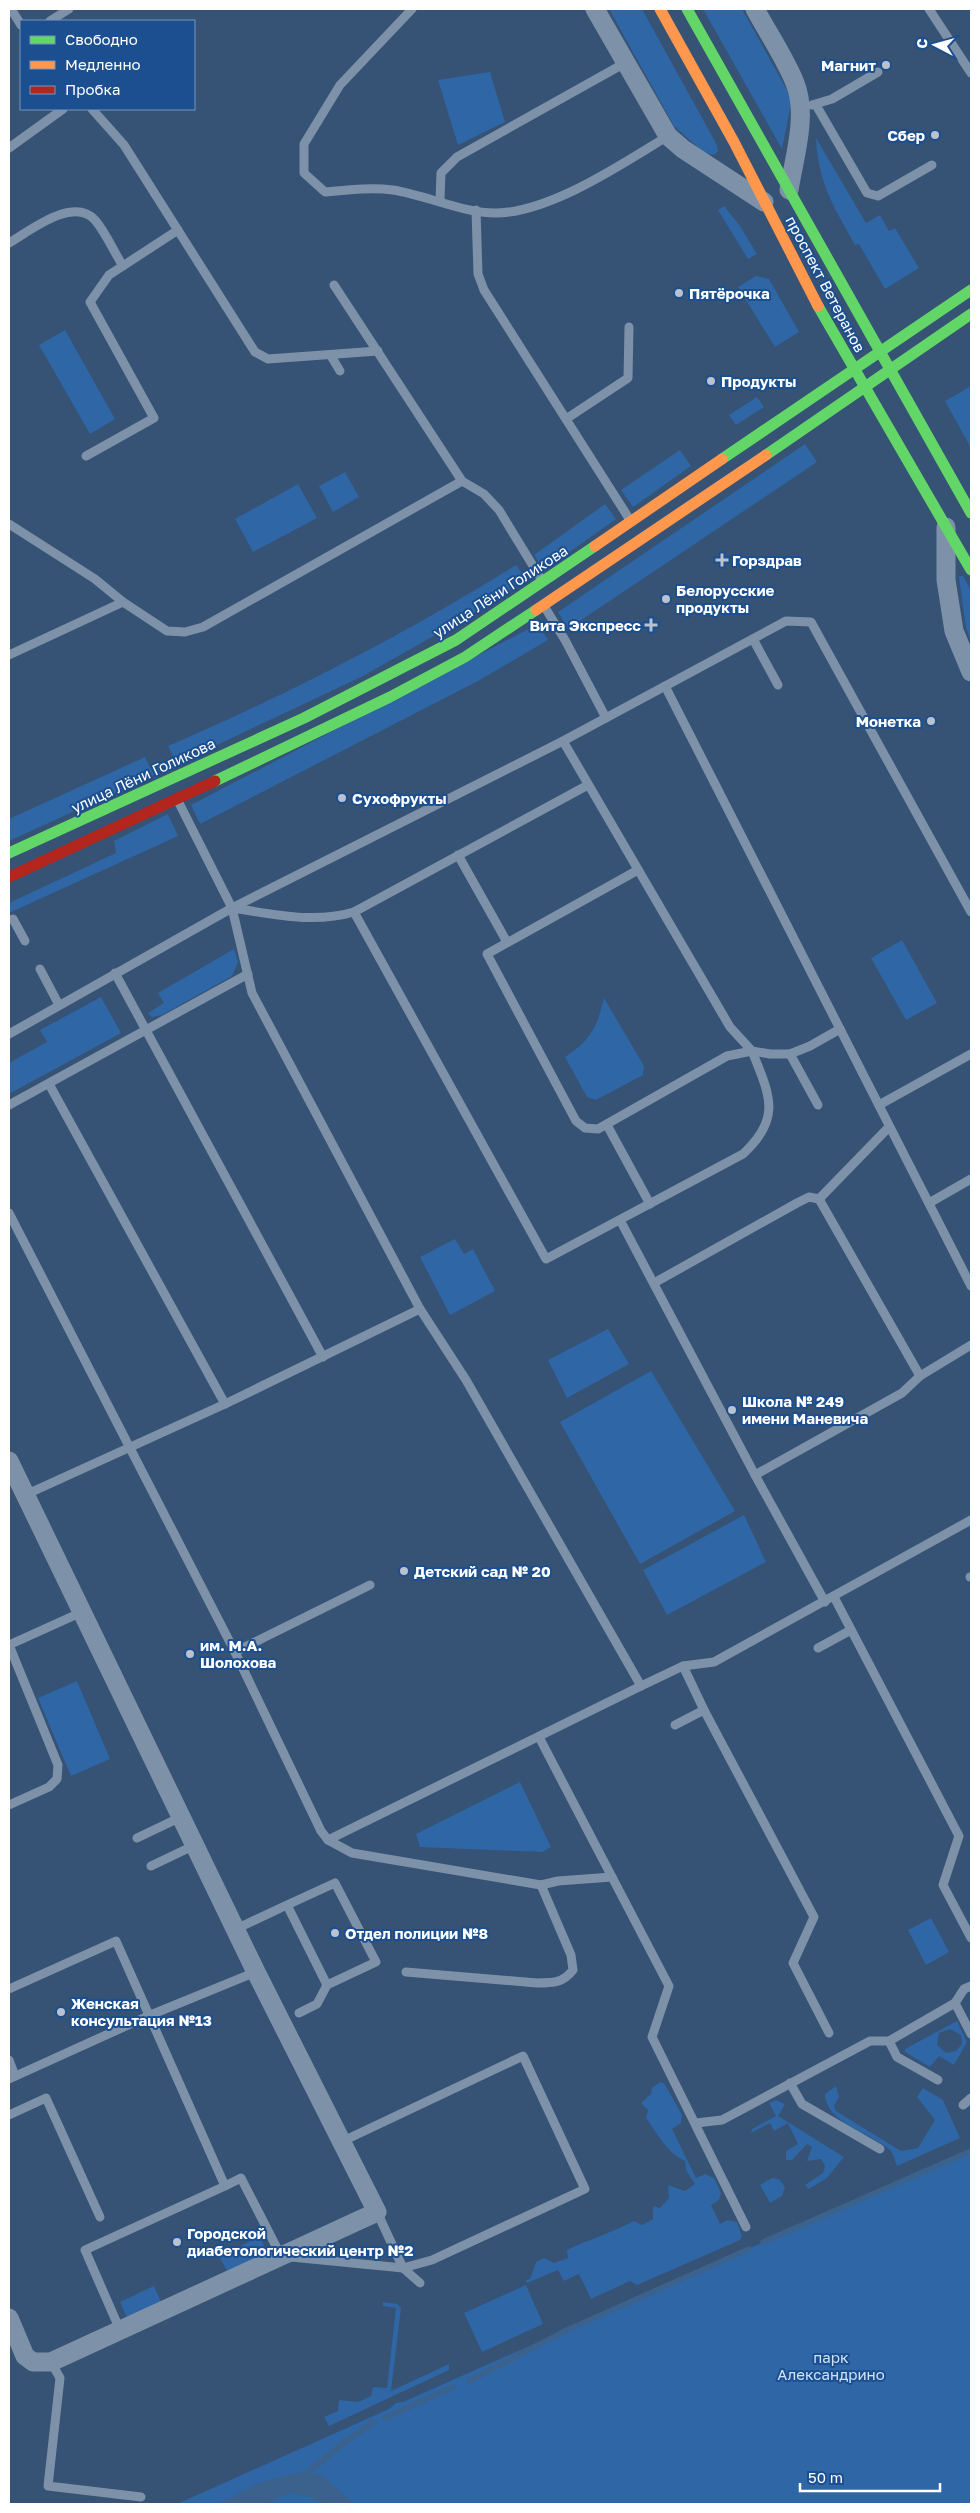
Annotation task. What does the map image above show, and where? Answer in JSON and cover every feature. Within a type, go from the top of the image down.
[{"type":"street","points":[[595,9],[668,136],[683,149],[766,204]]},
{"type":"street","name":"проспект Ветеранов","points":[[660,9],[766,204],[831,330],[971,570]]},
{"type":"street","name":"проспект Ветеранов","points":[[687,9],[971,513]]},
{"type":"street","points":[[755,9],[808,106],[798,139],[789,190]]},
{"type":"street","name":"улица Лёни Голикова","points":[[9,877],[456,640],[533,590],[971,290]]},
{"type":"street","name":"улица Лёни Голикова","points":[[9,852],[172,789],[390,697],[464,657],[643,539],[971,314]]},
{"type":"street","points":[[946,526],[946,580],[953,622],[971,672]]},
{"type":"street","points":[[9,1461],[256,1972],[377,2212],[51,2362],[33,2362],[25,2356],[9,2318]]},
{"type":"lane","points":[[11,9],[20,22]]},
{"type":"lane","points":[[52,20],[69,9]]},
{"type":"lane","points":[[412,9],[340,85],[304,144],[304,173],[325,192],[384,189],[440,200],[476,210],[495,213],[523,211],[573,190],[668,136]]},
{"type":"lane","points":[[929,9],[971,73]]},
{"type":"lane","points":[[440,200],[441,173],[457,157],[625,63]]},
{"type":"lane","points":[[878,72],[832,99],[808,106],[867,193],[878,196],[932,164]]},
{"type":"lane","points":[[10,143],[61,110]]},
{"type":"lane","points":[[93,110],[124,144],[255,352],[268,359],[331,356],[378,351]]},
{"type":"lane","points":[[9,243],[58,215],[73,210],[85,212],[95,220],[123,266]]},
{"type":"lane","points":[[476,210],[478,274],[484,290],[643,539]]},
{"type":"lane","points":[[86,456],[154,418],[90,302],[109,275],[178,230]]},
{"type":"lane","points":[[334,285],[462,481],[484,494],[499,510],[553,598]]},
{"type":"lane","points":[[566,419],[628,378],[629,327]]},
{"type":"lane","points":[[331,356],[340,371]]},
{"type":"lane","points":[[9,525],[95,579],[123,602],[167,630],[184,632],[203,627],[462,481]]},
{"type":"lane","points":[[533,590],[565,640],[606,718]]},
{"type":"lane","points":[[9,655],[123,602]]},
{"type":"lane","points":[[9,1034],[232,908],[562,741],[786,621],[811,622],[971,912]]},
{"type":"lane","points":[[753,639],[778,685]]},
{"type":"lane","points":[[665,686],[971,1286]]},
{"type":"lane","points":[[354,912],[546,1259],[743,1154],[760,1139],[769,1119],[768,1096],[752,1051],[730,1028],[562,741]]},
{"type":"lane","points":[[232,908],[308,919],[334,918],[354,912],[588,785]]},
{"type":"lane","points":[[172,789],[232,908],[252,992],[420,1308],[504,1446],[641,1686]]},
{"type":"lane","points":[[458,855],[507,942]]},
{"type":"lane","points":[[638,870],[487,954],[576,1121],[585,1128],[598,1129],[727,1056],[752,1051],[770,1054],[790,1054],[810,1046],[840,1029]]},
{"type":"lane","points":[[13,919],[25,941]]},
{"type":"lane","points":[[40,969],[60,1005]]},
{"type":"lane","points":[[115,973],[323,1357]]},
{"type":"lane","points":[[9,1105],[248,974]]},
{"type":"lane","points":[[790,1054],[818,1105]]},
{"type":"lane","points":[[879,1105],[971,1054]]},
{"type":"lane","points":[[49,1084],[225,1404]]},
{"type":"lane","points":[[607,1125],[650,1204]]},
{"type":"lane","points":[[819,1198],[890,1127]]},
{"type":"lane","points":[[929,1203],[971,1179]]},
{"type":"lane","points":[[654,1283],[797,1203],[809,1197],[819,1198]]},
{"type":"lane","points":[[819,1198],[920,1376]]},
{"type":"lane","points":[[9,1212],[128,1448],[235,1652],[321,1831],[328,1840],[352,1853],[541,1885],[558,1881],[612,1877]]},
{"type":"lane","points":[[620,1220],[754,1475],[851,1630],[959,1836],[943,1884],[971,1938]]},
{"type":"lane","points":[[25,1495],[225,1404],[420,1308]]},
{"type":"lane","points":[[754,1475],[902,1393],[920,1376],[971,1345]]},
{"type":"lane","points":[[328,1840],[683,1666],[714,1662],[971,1520]]},
{"type":"lane","points":[[235,1652],[370,1585]]},
{"type":"lane","points":[[9,1805],[49,1787],[57,1779],[58,1765],[9,1645],[82,1612]]},
{"type":"lane","points":[[818,1648],[851,1630]]},
{"type":"lane","points":[[683,1666],[704,1710],[814,1917],[794,1963],[829,2033]]},
{"type":"lane","points":[[675,1725],[704,1710]]},
{"type":"lane","points":[[539,1737],[669,1986],[652,2037],[746,2227]]},
{"type":"lane","points":[[137,1838],[181,1816]]},
{"type":"lane","points":[[151,1866],[195,1845]]},
{"type":"lane","points":[[236,1929],[335,1883],[376,1962],[327,1985],[317,2004],[299,2013]]},
{"type":"lane","points":[[406,1972],[537,1983],[553,1983],[566,1979],[573,1970],[571,1955],[541,1885]]},
{"type":"lane","points":[[287,1905],[327,1985]]},
{"type":"lane","points":[[9,1988],[116,1941],[225,2186]]},
{"type":"lane","points":[[9,2060],[12,2077],[148,2016],[256,1972]]},
{"type":"lane","points":[[696,2123],[722,2120],[870,2041],[889,2041],[955,2003],[964,1989],[971,1986]]},
{"type":"lane","points":[[955,2003],[971,2034]]},
{"type":"lane","points":[[889,2041],[897,2057],[938,2080]]},
{"type":"lane","points":[[120,2330],[85,2250],[241,2178],[282,2256],[403,2268],[432,2260],[585,2188],[523,2056],[341,2142]]},
{"type":"lane","points":[[790,2083],[802,2104],[880,2149]]},
{"type":"lane","points":[[9,2115],[46,2098],[100,2217]]},
{"type":"lane","points":[[963,2106],[971,2098]]},
{"type":"lane","points":[[377,2212],[403,2268],[420,2283]]},
{"type":"lane","points":[[51,2362],[60,2378],[48,2486],[141,2497]]},
{"type":"green space","points":[[609,9],[642,9],[717,145],[718,151],[714,155],[703,152],[674,126]]},
{"type":"green space","points":[[703,9],[742,9],[792,99],[782,149]]},
{"type":"green space","points":[[490,72],[505,122],[458,145],[438,80]]},
{"type":"green space","points":[[816,138],[866,223],[880,215],[889,231],[895,228],[919,268],[885,289],[859,244],[855,245],[828,194],[817,154]]},
{"type":"green space","points":[[724,206],[740,226],[757,254],[748,259],[718,210]]},
{"type":"green space","points":[[756,276],[769,279],[799,332],[775,347],[738,287]]},
{"type":"green space","points":[[65,330],[115,419],[90,434],[39,345]]},
{"type":"green space","points":[[971,386],[971,448],[945,401]]},
{"type":"green space","points":[[757,397],[764,407],[736,425],[729,415]]},
{"type":"green space","points":[[805,444],[817,462],[568,629],[558,612]]},
{"type":"green space","points":[[680,450],[691,466],[633,507],[621,490]]},
{"type":"green space","points":[[345,472],[359,497],[333,512],[319,486]]},
{"type":"green space","points":[[298,484],[317,518],[253,552],[235,519]]},
{"type":"green space","points":[[605,504],[616,519],[544,570],[534,555]]},
{"type":"green space","points":[[516,565],[526,579],[469,616],[363,676],[177,764],[168,746],[346,662],[432,615]]},
{"type":"green space","points":[[960,576],[963,576],[971,591],[971,641],[966,628]]},
{"type":"green space","points":[[538,624],[548,640],[478,681],[200,824],[191,805]]},
{"type":"green space","points":[[145,757],[154,775],[9,841],[9,819]]},
{"type":"green space","points":[[168,814],[178,836],[9,913],[9,903],[116,853],[114,841]]},
{"type":"green space","points":[[902,940],[937,1003],[906,1020],[871,958]]},
{"type":"green space","points":[[234,949],[238,962],[232,976],[162,1015],[152,1017],[148,1013],[164,1003],[158,993]]},
{"type":"green space","points":[[101,997],[121,1033],[9,1094],[9,1063],[47,1042],[40,1030]]},
{"type":"green space","points":[[604,998],[644,1066],[643,1075],[596,1100],[587,1097],[565,1057],[581,1045],[592,1032],[599,1017]]},
{"type":"green space","points":[[455,1239],[464,1254],[473,1249],[495,1291],[450,1315],[420,1257]]},
{"type":"green space","points":[[608,1329],[629,1364],[567,1398],[548,1360]]},
{"type":"green space","points":[[651,1371],[735,1511],[640,1564],[560,1422]]},
{"type":"green space","points":[[744,1515],[766,1562],[667,1615],[643,1570]]},
{"type":"green space","points":[[77,1681],[110,1759],[71,1776],[38,1698]]},
{"type":"green space","points":[[520,1782],[551,1847],[542,1852],[420,1847],[416,1834]]},
{"type":"green space","points":[[931,1918],[949,1952],[926,1965],[908,1930]]},
{"type":"green space","points":[[957,2021],[967,2042],[954,2065],[939,2056],[930,2067],[905,2052],[905,2049]],"holes":[[[950,2029],[961,2035],[962,2044],[956,2051],[946,2053],[937,2045],[939,2033]]]},
{"type":"green space","points":[[660,2082],[664,2083],[682,2115],[681,2123],[672,2129],[696,2178],[705,2174],[714,2178],[721,2193],[719,2200],[711,2205],[720,2224],[727,2220],[737,2222],[742,2236],[740,2240],[637,2285],[630,2281],[591,2299],[579,2274],[564,2281],[558,2270],[527,2283],[526,2280],[530,2279],[536,2262],[544,2258],[554,2263],[568,2258],[567,2250],[576,2246],[634,2221],[642,2225],[653,2219],[653,2206],[660,2208],[669,2198],[668,2185],[685,2191],[695,2184],[686,2170],[685,2161],[668,2148],[646,2118],[648,2110],[641,2103],[651,2094],[652,2088]]},
{"type":"green space","points":[[836,2086],[839,2097],[834,2106],[836,2111],[901,2151],[918,2148],[935,2120],[917,2097],[923,2088],[943,2100],[960,2138],[897,2166],[889,2149],[850,2126],[832,2112],[827,2104],[825,2094]]},
{"type":"green space","points":[[776,2100],[785,2104],[778,2116],[844,2157],[827,2178],[809,2189],[805,2185],[823,2173],[825,2166],[821,2159],[807,2161],[812,2147],[807,2144],[792,2160],[786,2160],[786,2151],[798,2144],[788,2123],[774,2131],[770,2123],[751,2133],[752,2129],[776,2116],[769,2103]]},
{"type":"green space","name":"парк Александрино","points":[[971,2150],[971,2504],[177,2504],[389,2409],[396,2403],[403,2402]]},
{"type":"green space","points":[[772,2178],[779,2179],[785,2187],[782,2196],[770,2203],[760,2185]]},
{"type":"green space","points":[[260,2237],[267,2253],[227,2271],[219,2256]]},
{"type":"green space","points":[[526,2285],[543,2324],[482,2352],[464,2313]]},
{"type":"green space","points":[[154,2286],[161,2302],[127,2318],[120,2302]]},
{"type":"green space","points":[[383,2302],[397,2304],[401,2308],[391,2391],[449,2364],[449,2370],[329,2426],[324,2417],[338,2411],[339,2400],[358,2402],[371,2396],[373,2387],[387,2388],[396,2308],[383,2306]]},
{"type":"shaded area","points":[[301,2472],[322,2475],[354,2504],[322,2504],[310,2497],[292,2493],[283,2495],[268,2504],[217,2504],[261,2482]]},
{"type":"waterway","points":[[763,2242],[971,2151]]},
{"type":"waterway","points":[[469,2381],[567,2330],[749,2249]]},
{"type":"waterway","points":[[385,2418],[453,2387]]},
{"type":"waterway","points":[[308,2472],[374,2422]]},
{"type":"traffic: fast","points":[[687,9],[971,513]]},
{"type":"traffic: fast","points":[[722,459],[971,290]]},
{"type":"traffic: fast","points":[[818,306],[971,570]]},
{"type":"traffic: fast","points":[[766,455],[971,314]]},
{"type":"traffic: fast","points":[[9,853],[304,718],[456,640],[595,546]]},
{"type":"traffic: fast","points":[[215,781],[390,697],[465,657],[536,610]]},
{"type":"traffic: slow","points":[[660,9],[734,142],[818,306]]},
{"type":"traffic: slow","points":[[536,610],[766,455]]},
{"type":"traffic: slow","points":[[595,546],[722,459]]},
{"type":"traffic: jam","points":[[9,877],[215,781]]},
{"type":"place","name":"Магнит","points":[[886,65]]},
{"type":"place","name":"Сбер","points":[[935,135]]},
{"type":"place","name":"Пятёрочка","points":[[679,293]]},
{"type":"place","name":"Продукты","points":[[711,381]]},
{"type":"place","name":"Горздрав","points":[[722,560]]},
{"type":"place","name":"Белорусские продукты","points":[[666,599]]},
{"type":"place","name":"Вита Экспресс","points":[[651,625]]},
{"type":"place","name":"Монетка","points":[[931,721]]},
{"type":"place","name":"Сухофрукты","points":[[342,798]]},
{"type":"place","name":"Школа № 249 имени Маневича","points":[[732,1410]]},
{"type":"place","name":"Детский сад № 20","points":[[404,1571]]},
{"type":"place","name":"им. М.А. Шолохова","points":[[190,1654]]},
{"type":"place","name":"Отдел полиции №8","points":[[335,1933]]},
{"type":"place","name":"Женская консультация №13","points":[[61,2012]]},
{"type":"place","name":"Городской диабетологический центр №2","points":[[177,2242]]}]
